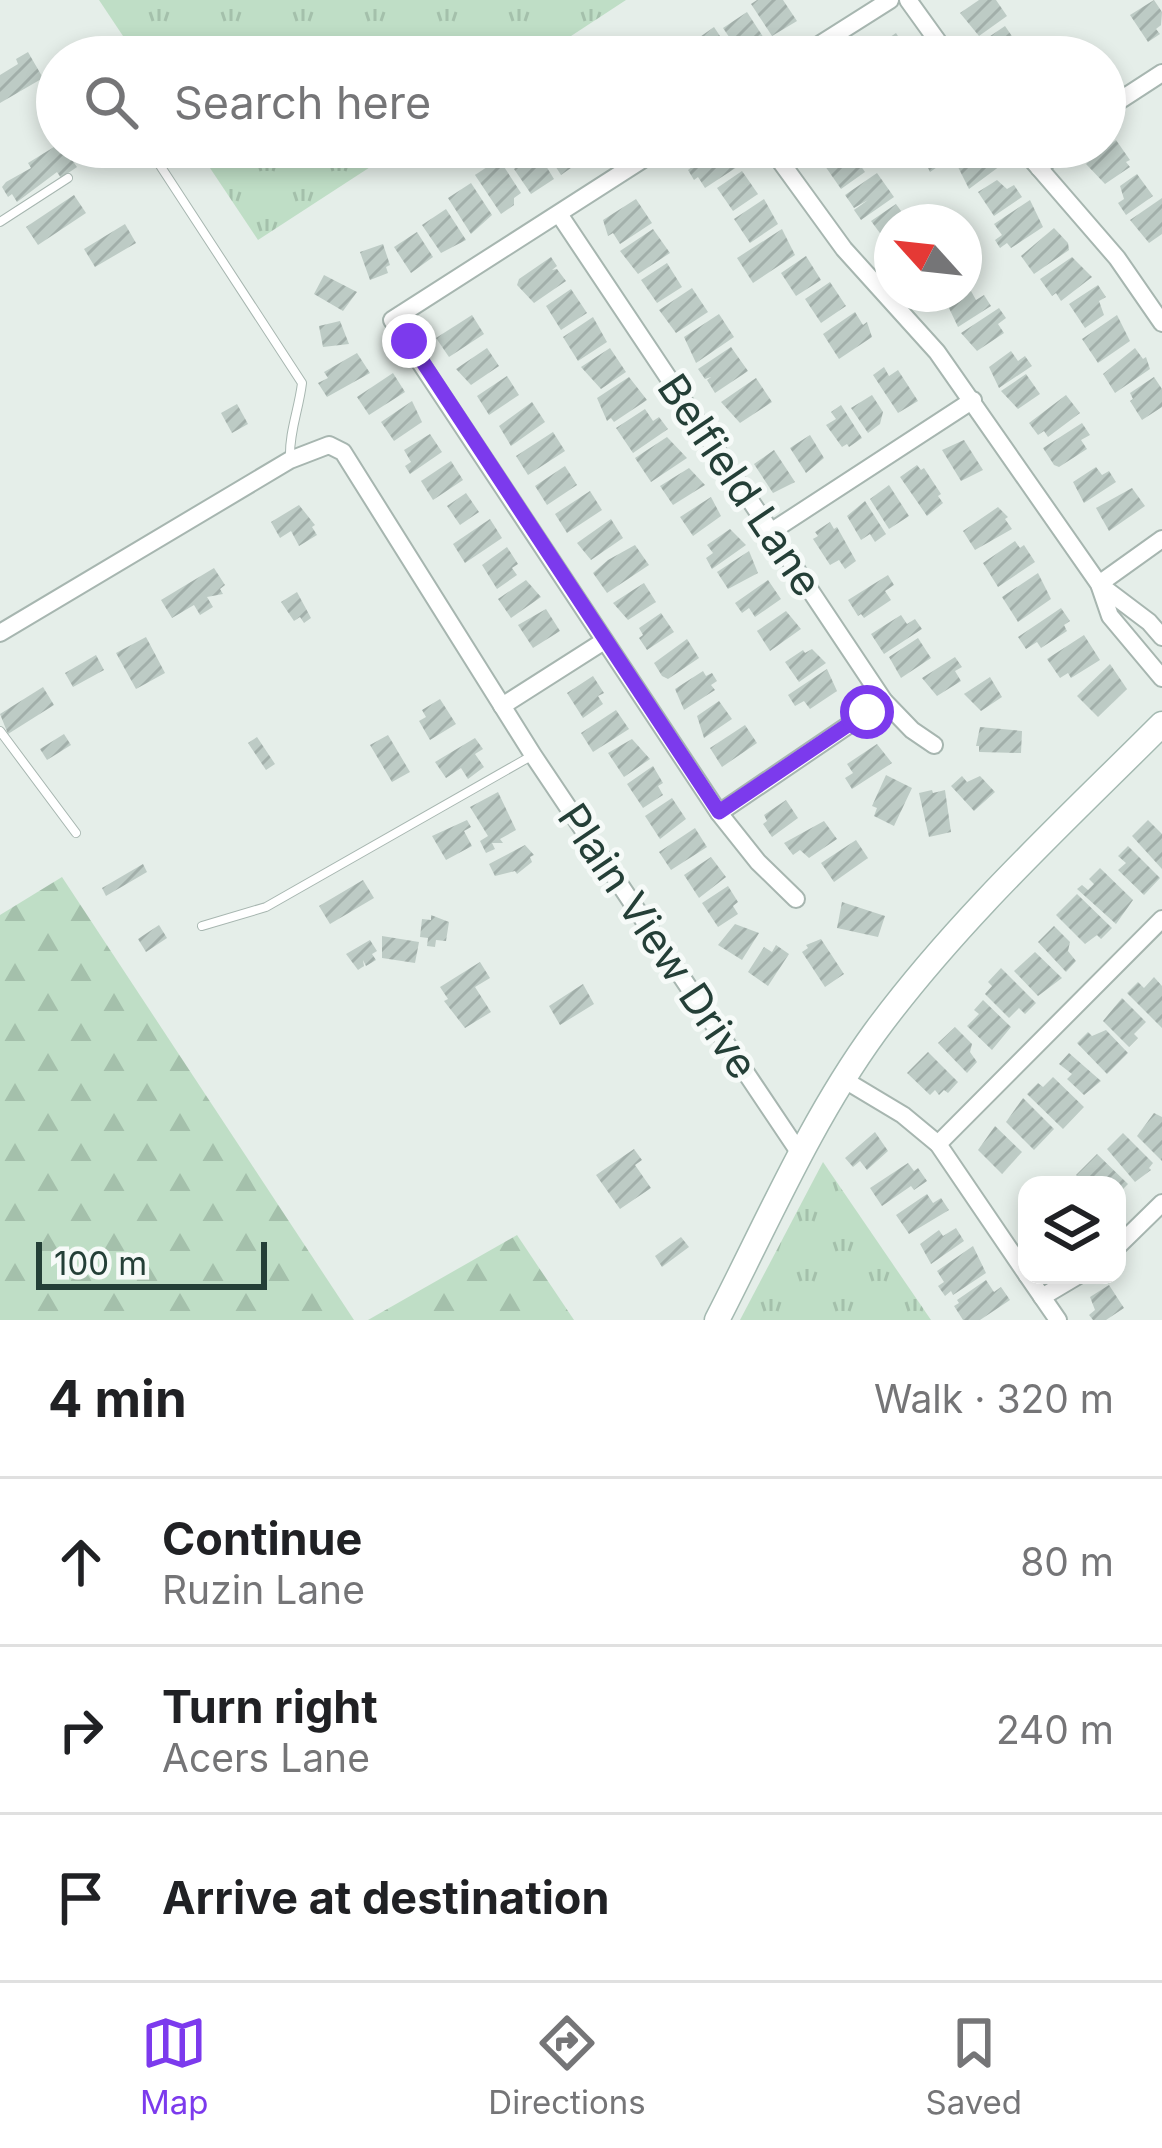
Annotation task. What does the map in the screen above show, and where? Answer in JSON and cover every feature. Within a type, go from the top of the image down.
[{"type":"street","points":[[833,36],[890,0]]},
{"type":"street","points":[[908,0],[934,36]]},
{"type":"street","points":[[1126,96],[1162,73]]},
{"type":"street","points":[[630,168],[392,320],[719,812],[758,862],[796,899]]},
{"type":"street","points":[[785,168],[844,249],[910,319],[973,400],[1099,584],[1110,616],[1162,678]]},
{"type":"street","points":[[1040,168],[1118,258],[1162,323]]},
{"type":"street","name":"Belfield Lane","points":[[559,214],[884,700],[934,745]]},
{"type":"street","points":[[772,531],[973,400]]},
{"type":"street","name":"Plain View Drive","points":[[0,633],[290,460],[329,445],[343,452],[533,754],[801,1155]]},
{"type":"street","points":[[1099,584],[1162,539]]},
{"type":"street","points":[[1099,584],[1162,637]]},
{"type":"street","points":[[502,706],[604,641]]},
{"type":"street","points":[[719,812],[884,700]]},
{"type":"street","points":[[717,1320],[843,1079],[913,983],[1162,724]]},
{"type":"street","points":[[938,1144],[1162,919]]},
{"type":"street","points":[[843,1079],[902,1114],[938,1144],[1018,1262]]},
{"type":"street","points":[[1126,1237],[1162,1203]]},
{"type":"street","points":[[1033,1284],[1058,1320]]},
{"type":"street","points":[[1042,1298],[1065,1284]]},
{"type":"lane","points":[[162,168],[302,383],[289,437],[290,460]]},
{"type":"lane","points":[[0,222],[68,178]]},
{"type":"lane","points":[[0,731],[76,833]]},
{"type":"lane","points":[[202,926],[266,907],[299,890],[533,754]]},
{"type":"green space","points":[[99,0],[626,0],[571,36],[123,36]]},
{"type":"green space","points":[[210,168],[369,168],[258,240]]},
{"type":"green space","points":[[62,877],[354,1320],[0,1320],[0,915]]},
{"type":"green space","points":[[823,1162],[931,1320],[740,1320]]},
{"type":"green space","points":[[517,1235],[574,1320],[368,1320]]},
{"type":"building","points":[[783,0],[797,21],[772,36],[751,4]]},
{"type":"building","points":[[979,0],[996,0],[1007,16],[979,36],[960,13]]},
{"type":"building","points":[[1154,0],[1162,12],[1156,29],[1160,34],[1148,42],[1130,15]]},
{"type":"building","points":[[747,12],[762,36],[728,36],[723,28]]},
{"type":"building","points":[[1005,26],[1012,36],[990,36]]},
{"type":"building","points":[[28,52],[36,66],[36,82],[0,103],[0,75],[18,64],[16,59]]},
{"type":"building","points":[[36,158],[36,168],[76,168],[61,178],[57,172],[17,202],[2,187],[31,168],[28,163]]},
{"type":"building","points":[[1126,162],[1130,167],[1105,184],[1090,168],[1126,168]]},
{"type":"building","points":[[486,168],[505,168],[521,193],[501,214],[475,175]]},
{"type":"building","points":[[547,168],[554,179],[531,194],[514,169]]},
{"type":"building","points":[[691,168],[735,168],[705,188]]},
{"type":"building","points":[[826,168],[862,168],[865,172],[841,189]]},
{"type":"building","points":[[958,168],[997,168],[969,189]]},
{"type":"building","points":[[742,171],[758,194],[733,211],[717,188]]},
{"type":"building","points":[[877,173],[894,197],[874,204],[874,211],[861,220],[854,210],[868,200],[854,208],[845,195]]},
{"type":"building","points":[[1137,174],[1153,196],[1126,215],[1118,203],[1124,199],[1120,186]]},
{"type":"building","points":[[997,180],[1007,189],[1014,185],[1022,197],[994,216],[978,192]]},
{"type":"building","points":[[471,183],[492,215],[471,234],[448,198]]},
{"type":"building","points":[[74,195],[86,213],[38,245],[26,227]]},
{"type":"building","points":[[1162,198],[1162,234],[1149,243],[1130,220]]},
{"type":"building","points":[[636,199],[652,223],[620,244],[613,233],[608,236],[603,220]]},
{"type":"building","points":[[764,199],[778,224],[750,243],[734,219]]},
{"type":"building","points":[[1030,200],[1043,227],[1011,248],[1007,243],[1000,248],[995,240],[1002,235],[994,224]]},
{"type":"building","points":[[446,209],[466,240],[441,253],[422,225]]},
{"type":"building","points":[[125,224],[136,243],[95,267],[84,249]]},
{"type":"building","points":[[1054,228],[1069,250],[1034,274],[1021,256]]},
{"type":"building","points":[[653,229],[670,253],[638,274],[620,251]]},
{"type":"building","points":[[782,229],[795,255],[753,283],[737,258]]},
{"type":"building","points":[[417,232],[433,257],[411,273],[394,247]]},
{"type":"building","points":[[383,244],[388,273],[370,280],[360,252]]},
{"type":"building","points":[[806,256],[821,280],[796,296],[781,273]]},
{"type":"building","points":[[551,257],[557,266],[552,270],[557,269],[566,281],[534,303],[517,285],[519,279]]},
{"type":"building","points":[[1072,257],[1092,277],[1061,301],[1040,279]]},
{"type":"building","points":[[667,263],[682,287],[657,303],[641,280]]},
{"type":"building","points":[[324,275],[357,292],[343,311],[314,294]]},
{"type":"building","points":[[830,282],[846,306],[821,323],[805,299]]},
{"type":"building","points":[[1098,285],[1106,297],[1099,301],[1104,315],[1085,328],[1069,304]]},
{"type":"building","points":[[692,288],[708,312],[676,333],[659,310]]},
{"type":"building","points":[[571,289],[587,313],[561,330],[546,306]]},
{"type":"building","points":[[999,308],[1006,318],[998,324],[1004,333],[977,351],[961,333]]},
{"type":"building","points":[[855,312],[863,325],[867,322],[872,337],[839,359],[823,334]]},
{"type":"building","points":[[951,312],[982,312],[958,327]]},
{"type":"building","points":[[719,314],[734,337],[696,363],[684,337]]},
{"type":"building","points":[[472,315],[484,334],[449,357],[436,338]]},
{"type":"building","points":[[1117,315],[1130,341],[1098,363],[1082,339]]},
{"type":"building","points":[[593,317],[607,342],[578,361],[563,337]]},
{"type":"building","points":[[340,321],[349,344],[323,347],[319,326]]},
{"type":"building","points":[[731,347],[748,371],[715,393],[707,380],[711,377],[705,379],[698,369]]},
{"type":"building","points":[[487,348],[499,366],[471,385],[456,369]]},
{"type":"building","points":[[610,348],[626,372],[601,389],[581,367]]},
{"type":"building","points":[[1135,348],[1146,357],[1150,369],[1115,393],[1103,374]]},
{"type":"building","points":[[1011,351],[1018,361],[1025,356],[1032,366],[999,388],[989,367]]},
{"type":"building","points":[[357,353],[370,373],[327,397],[318,383],[328,378],[324,372]]},
{"type":"building","points":[[884,367],[889,376],[898,370],[918,401],[898,413],[873,375]]},
{"type":"building","points":[[393,373],[405,392],[369,415],[357,397]]},
{"type":"building","points":[[1026,374],[1040,394],[1018,409],[1001,391]]},
{"type":"building","points":[[507,376],[519,395],[489,415],[477,396]]},
{"type":"building","points":[[629,377],[647,400],[614,422],[607,421],[597,398]]},
{"type":"building","points":[[1154,377],[1162,389],[1162,407],[1142,420],[1130,393]]},
{"type":"building","points":[[756,378],[772,402],[740,423],[721,402]]},
{"type":"building","points":[[872,395],[883,412],[880,424],[868,433],[851,408]]},
{"type":"building","points":[[1066,395],[1080,413],[1048,437],[1044,431],[1038,435],[1029,423]]},
{"type":"building","points":[[412,401],[422,422],[394,441],[381,422]]},
{"type":"building","points":[[532,402],[545,422],[511,446],[499,426]]},
{"type":"building","points":[[237,404],[248,424],[232,433],[221,413]]},
{"type":"building","points":[[841,405],[862,438],[849,447],[842,447],[826,425],[836,419],[831,412]]},
{"type":"building","points":[[645,409],[653,421],[659,417],[668,429],[633,453],[616,428]]},
{"type":"building","points":[[1082,423],[1090,435],[1081,440],[1087,449],[1059,467],[1054,465],[1043,448]]},
{"type":"building","points":[[553,432],[565,451],[528,475],[516,456]]},
{"type":"building","points":[[430,434],[442,452],[410,474],[405,466],[411,462],[404,450]]},
{"type":"building","points":[[810,435],[824,458],[806,473],[790,448]]},
{"type":"building","points":[[667,437],[687,458],[651,482],[635,458]]},
{"type":"building","points":[[964,440],[983,470],[961,481],[942,450]]},
{"type":"building","points":[[774,450],[795,482],[773,493],[754,464]]},
{"type":"building","points":[[451,461],[463,480],[433,500],[421,481]]},
{"type":"building","points":[[917,465],[924,468],[943,503],[927,516],[900,477]]},
{"type":"building","points":[[565,466],[577,485],[547,505],[535,486]]},
{"type":"building","points":[[1096,467],[1102,475],[1109,471],[1116,482],[1084,503],[1073,482]]},
{"type":"building","points":[[689,468],[705,485],[673,505],[660,486]]},
{"type":"building","points":[[889,485],[909,516],[889,529],[870,499]]},
{"type":"building","points":[[1132,488],[1145,506],[1109,531],[1096,508]]},
{"type":"building","points":[[590,491],[602,510],[567,533],[555,514]]},
{"type":"building","points":[[466,493],[479,512],[460,525],[447,506]]},
{"type":"building","points":[[711,497],[721,516],[693,536],[680,517]]},
{"type":"building","points":[[865,501],[886,534],[875,542],[870,534],[861,540],[847,516]]},
{"type":"building","points":[[299,505],[317,535],[299,546],[291,531],[280,538],[271,522]]},
{"type":"building","points":[[998,507],[1012,529],[975,550],[963,531]]},
{"type":"building","points":[[490,519],[502,538],[465,563],[453,544]]},
{"type":"building","points":[[611,519],[623,538],[591,560],[577,543]]},
{"type":"building","points":[[830,522],[856,561],[845,569],[839,560],[830,565],[813,539]]},
{"type":"building","points":[[730,529],[746,545],[712,569],[706,558],[713,553],[707,545]]},
{"type":"building","points":[[1015,541],[1020,548],[1024,545],[1035,562],[998,587],[983,563]]},
{"type":"building","points":[[635,545],[649,565],[607,593],[593,573]]},
{"type":"building","points":[[507,547],[518,564],[512,568],[517,575],[497,589],[482,565]]},
{"type":"building","points":[[749,551],[758,573],[728,589],[717,572]]},
{"type":"building","points":[[214,568],[225,585],[220,589],[223,594],[207,597],[213,607],[200,615],[194,605],[172,618],[161,600]]},
{"type":"building","points":[[1038,573],[1051,599],[1018,622],[1002,597]]},
{"type":"building","points":[[888,575],[894,585],[885,591],[891,600],[864,618],[858,616],[848,600]]},
{"type":"building","points":[[526,580],[541,597],[511,618],[498,599]]},
{"type":"building","points":[[768,580],[781,599],[755,617],[749,608],[742,613],[735,603]]},
{"type":"building","points":[[644,583],[656,602],[628,620],[613,603]]},
{"type":"building","points":[[297,592],[311,618],[304,623],[300,617],[294,621],[281,602]]},
{"type":"building","points":[[1061,608],[1070,621],[1064,625],[1067,631],[1041,648],[1037,642],[1026,649],[1018,637]]},
{"type":"building","points":[[546,609],[560,631],[533,648],[518,625]]},
{"type":"building","points":[[786,611],[801,629],[770,651],[757,631]]},
{"type":"building","points":[[661,613],[674,632],[647,650],[639,628]]},
{"type":"building","points":[[901,615],[907,624],[915,619],[922,629],[884,654],[871,634]]},
{"type":"building","points":[[1084,635],[1100,660],[1071,678],[1068,673],[1060,678],[1047,659]]},
{"type":"building","points":[[146,637],[165,673],[136,689],[116,653]]},
{"type":"building","points":[[918,638],[931,658],[901,678],[889,657]]},
{"type":"building","points":[[687,639],[699,658],[668,679],[662,676],[654,663]]},
{"type":"building","points":[[812,649],[826,663],[799,682],[785,662]]},
{"type":"building","points":[[96,655],[104,670],[73,687],[65,673]]},
{"type":"building","points":[[955,657],[962,667],[955,671],[961,681],[937,696],[922,678]]},
{"type":"building","points":[[1110,664],[1127,689],[1098,717],[1077,696]]},
{"type":"building","points":[[827,669],[837,691],[810,709],[804,701],[795,706],[788,695]]},
{"type":"building","points":[[703,671],[706,676],[712,673],[715,690],[684,710],[675,689]]},
{"type":"building","points":[[593,676],[604,693],[598,696],[603,704],[583,718],[567,693]]},
{"type":"building","points":[[990,677],[1002,697],[981,711],[964,694]]},
{"type":"building","points":[[43,687],[54,705],[8,734],[0,714]]},
{"type":"building","points":[[440,699],[456,724],[430,740],[419,721],[426,717],[422,710]]},
{"type":"building","points":[[719,701],[732,719],[704,738],[697,716]]},
{"type":"building","points":[[616,710],[629,729],[593,752],[581,733]]},
{"type":"building","points":[[745,725],[757,743],[722,767],[710,748]]},
{"type":"building","points":[[980,727],[1022,731],[1021,753],[979,752]]},
{"type":"building","points":[[64,734],[71,745],[47,760],[40,749]]},
{"type":"building","points":[[388,735],[410,772],[392,782],[370,745]]},
{"type":"building","points":[[257,737],[275,764],[266,770],[248,743]]},
{"type":"building","points":[[475,738],[483,749],[475,754],[484,767],[468,779],[461,768],[446,778],[435,762]]},
{"type":"building","points":[[632,739],[650,759],[624,777],[608,753]]},
{"type":"building","points":[[877,744],[892,763],[852,789],[845,778],[853,773],[847,764]]},
{"type":"building","points":[[653,766],[663,783],[658,786],[663,795],[643,808],[627,784]]},
{"type":"building","points":[[886,775],[912,788],[894,826],[874,816],[877,808],[872,806]]},
{"type":"building","points":[[962,776],[967,782],[980,776],[995,792],[974,811],[951,786]]},
{"type":"building","points":[[945,790],[951,832],[929,837],[919,793]]},
{"type":"building","points":[[498,792],[516,830],[500,839],[503,843],[492,843],[495,849],[486,853],[480,841],[488,836],[470,807]]},
{"type":"building","points":[[672,798],[686,819],[660,839],[645,816]]},
{"type":"building","points":[[786,800],[798,818],[772,837],[763,824],[767,821],[764,815]]},
{"type":"building","points":[[467,820],[471,827],[464,831],[472,846],[446,860],[432,836]]},
{"type":"building","points":[[1148,820],[1162,834],[1162,869],[1132,836]]},
{"type":"building","points":[[824,821],[837,839],[809,858],[800,850],[793,855],[784,843]]},
{"type":"building","points":[[695,828],[707,847],[671,870],[659,852]]},
{"type":"building","points":[[856,840],[868,858],[834,882],[821,863]]},
{"type":"building","points":[[525,845],[534,855],[532,862],[517,874],[495,876],[489,864]]},
{"type":"building","points":[[1128,846],[1160,878],[1144,895],[1118,870],[1126,863],[1118,856]]},
{"type":"building","points":[[711,857],[726,877],[699,898],[684,875]]},
{"type":"building","points":[[143,864],[147,872],[106,896],[102,888]]},
{"type":"building","points":[[1100,868],[1133,900],[1116,924],[1077,889],[1082,885],[1088,890],[1094,884],[1089,879]]},
{"type":"building","points":[[363,880],[374,898],[330,924],[319,906]]},
{"type":"building","points":[[728,886],[738,902],[733,906],[738,914],[718,927],[702,903]]},
{"type":"building","points":[[1077,894],[1112,928],[1101,939],[1097,935],[1085,944],[1056,915]]},
{"type":"building","points":[[842,902],[885,916],[878,937],[837,928]]},
{"type":"building","points":[[431,915],[449,922],[446,941],[436,940],[435,947],[427,946],[428,938],[420,937],[422,919],[431,920]]},
{"type":"building","points":[[735,924],[759,933],[742,960],[718,945]]},
{"type":"building","points":[[159,925],[167,938],[146,952],[138,939]]},
{"type":"building","points":[[1054,926],[1070,942],[1068,951],[1076,961],[1066,972],[1038,942]]},
{"type":"building","points":[[382,936],[419,942],[415,963],[382,958]]},
{"type":"building","points":[[821,939],[844,974],[825,987],[802,952]]},
{"type":"building","points":[[370,940],[376,960],[366,966],[363,960],[358,970],[346,954]]},
{"type":"building","points":[[776,945],[789,954],[768,986],[748,972],[764,947],[772,952]]},
{"type":"building","points":[[1035,952],[1062,978],[1038,996],[1014,971]]},
{"type":"building","points":[[480,962],[490,978],[475,987],[491,1012],[465,1028],[444,1001],[448,999],[440,987]]},
{"type":"building","points":[[1001,968],[1036,1003],[1025,1014],[1019,1008],[1009,1018],[985,994],[992,986],[988,982]]},
{"type":"building","points":[[1154,977],[1162,986],[1162,1028],[1127,993],[1138,982],[1144,988]]},
{"type":"building","points":[[583,984],[594,1004],[560,1025],[549,1006]]},
{"type":"building","points":[[1122,998],[1146,1022],[1129,1047],[1103,1021]]},
{"type":"building","points":[[983,1000],[1011,1027],[992,1050],[967,1026],[979,1014],[974,1010]]},
{"type":"building","points":[[955,1027],[972,1044],[970,1052],[977,1062],[967,1073],[938,1043]]},
{"type":"building","points":[[1106,1030],[1128,1053],[1107,1074],[1077,1043],[1088,1032],[1092,1036]]},
{"type":"building","points":[[928,1052],[958,1082],[948,1093],[944,1090],[939,1095],[935,1090],[930,1095],[907,1073]]},
{"type":"building","points":[[1069,1053],[1101,1081],[1084,1095],[1067,1079],[1072,1074],[1059,1064]]},
{"type":"building","points":[[1053,1077],[1084,1107],[1063,1129],[1027,1094]]},
{"type":"building","points":[[1023,1098],[1054,1129],[1034,1150],[1006,1122]]},
{"type":"building","points":[[1154,1113],[1162,1117],[1162,1161],[1137,1136]]},
{"type":"building","points":[[995,1126],[1022,1152],[1002,1174],[978,1150]]},
{"type":"building","points":[[875,1132],[888,1151],[867,1170],[860,1161],[853,1167],[845,1158]]},
{"type":"building","points":[[1123,1133],[1153,1163],[1135,1182],[1107,1149]]},
{"type":"building","points":[[634,1149],[642,1160],[635,1165],[651,1188],[620,1209],[596,1175]]},
{"type":"building","points":[[1097,1154],[1120,1176],[1077,1176]]},
{"type":"building","points":[[908,1163],[927,1181],[882,1206],[870,1188]]},
{"type":"building","points":[[927,1194],[933,1203],[941,1198],[949,1210],[909,1234],[896,1215]]},
{"type":"building","points":[[956,1228],[964,1241],[931,1264],[920,1244],[939,1230],[943,1236]]},
{"type":"building","points":[[681,1237],[689,1247],[662,1267],[655,1256]]},
{"type":"building","points":[[973,1246],[986,1273],[945,1296],[938,1286],[944,1282],[937,1271]]},
{"type":"building","points":[[986,1280],[994,1292],[1001,1287],[1010,1300],[980,1320],[963,1320],[954,1306],[957,1300]]},
{"type":"building","points":[[1109,1285],[1124,1308],[1106,1320],[1093,1320],[1090,1297]]},
{"type":"route","points":[[409,341],[719,812],[867,712]]}]
